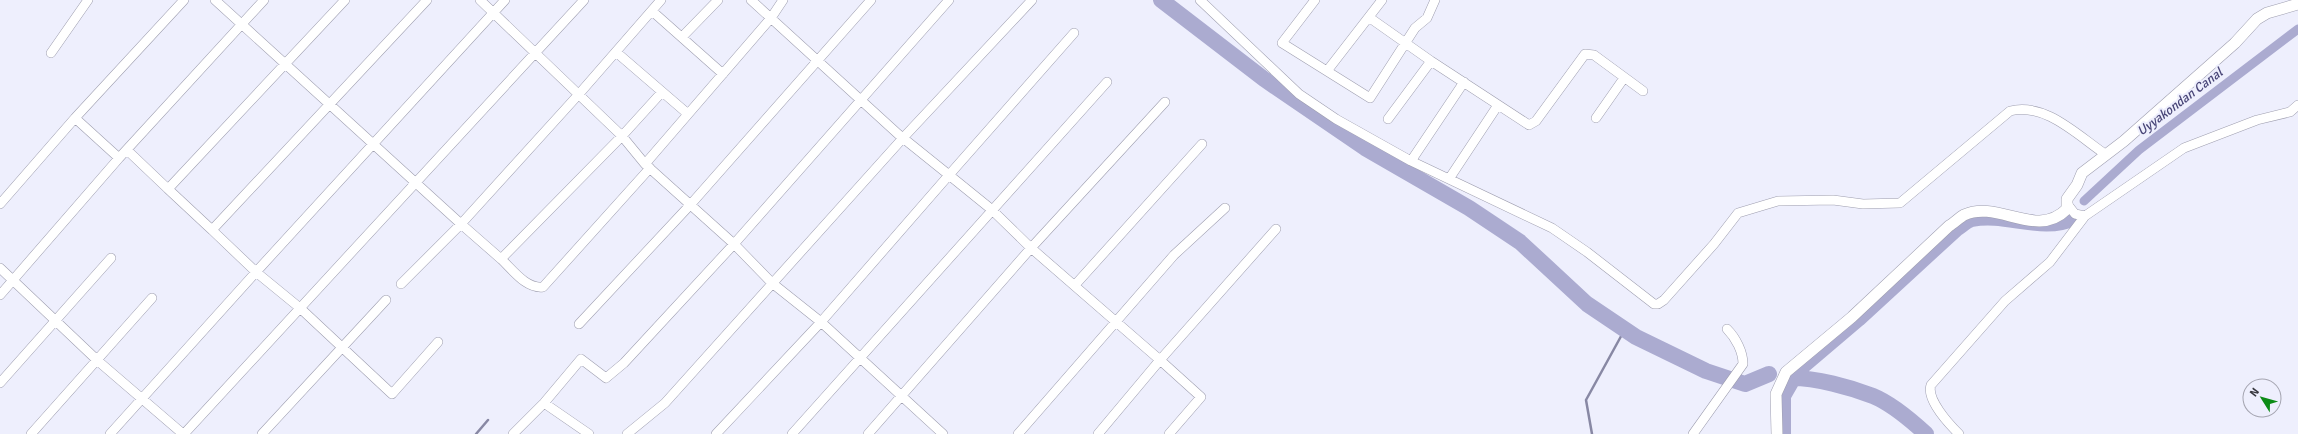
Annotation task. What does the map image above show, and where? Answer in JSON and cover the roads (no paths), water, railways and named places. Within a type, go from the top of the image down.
[{"type":"street","points":[[51,53],[88,0]]},
{"type":"street","points":[[0,204],[75,118],[184,0]]},
{"type":"street","points":[[215,0],[287,64],[372,145],[527,283],[535,288],[543,287],[648,166],[688,114],[771,18],[784,0]]},
{"type":"street","points":[[0,295],[119,158],[264,0]]},
{"type":"street","points":[[168,189],[287,64],[345,0]]},
{"type":"street","points":[[212,230],[427,0]]},
{"type":"street","points":[[480,0],[622,136],[648,166],[734,244],[772,283],[861,358],[943,434]]},
{"type":"street","points":[[110,434],[505,0]]},
{"type":"street","points":[[0,268],[98,361],[184,434],[536,55],[584,0]]},
{"type":"street","points":[[401,284],[461,224],[662,0]]},
{"type":"street","points":[[682,37],[718,0]]},
{"type":"street","points":[[751,0],[903,138],[991,209],[1031,248],[1201,397],[1169,434]]},
{"type":"street","points":[[580,324],[691,204],[871,0]]},
{"type":"street","points":[[513,434],[544,403],[581,358],[606,378],[624,363],[734,244],[949,0]]},
{"type":"street","points":[[627,434],[665,403],[903,138],[1032,0]]},
{"type":"street","points":[[1200,0],[1299,94],[1373,142],[1552,228],[1587,252],[1649,302],[1658,304],[1714,244],[1738,213],[1778,201],[1833,200],[1863,204],[1900,203],[2010,111],[2023,108],[2050,116],[2105,154]]},
{"type":"street","points":[[1315,0],[1282,42],[1370,98],[1415,28],[1427,18],[1434,0]]},
{"type":"street","points":[[1327,71],[1370,18],[1382,0]]},
{"type":"street","points":[[2085,216],[2075,214],[2068,205],[2067,199],[2077,185],[2082,173],[2124,141],[2235,43],[2257,19],[2267,13],[2298,4]]},
{"type":"street","points":[[652,11],[723,74]]},
{"type":"street","points":[[1370,18],[1431,61],[1529,125],[1532,124],[1585,54],[1594,55],[1643,91]]},
{"type":"street","points":[[716,434],[820,322],[1074,33]]},
{"type":"street","points":[[616,52],[688,114]]},
{"type":"street","points":[[1388,119],[1431,61]]},
{"type":"street","points":[[1596,118],[1624,78]]},
{"type":"street","points":[[792,434],[861,358],[991,209],[1107,82]]},
{"type":"street","points":[[1411,161],[1464,82]]},
{"type":"street","points":[[501,259],[622,136],[662,92]]},
{"type":"street","points":[[868,434],[1031,248],[1165,102]]},
{"type":"street","points":[[1449,179],[1498,106]]},
{"type":"street","points":[[1959,434],[1948,424],[1930,395],[1931,385],[2005,301],[2050,262],[2085,216],[2184,148],[2258,120],[2290,112],[2298,106]]},
{"type":"street","points":[[75,118],[119,158]]},
{"type":"street","points":[[1075,285],[1202,144]]},
{"type":"street","points":[[127,150],[256,272],[300,308],[392,394],[438,342]]},
{"type":"street","points":[[1776,434],[1776,394],[1786,372],[1852,317],[1949,226],[1964,215],[1978,211],[2046,221],[2060,216],[2068,205]]},
{"type":"street","points":[[1018,434],[1174,255],[1225,208]]},
{"type":"street","points":[[1098,434],[1160,360],[1276,229]]},
{"type":"street","points":[[0,382],[112,258]]},
{"type":"street","points":[[31,434],[98,361],[152,298]]},
{"type":"street","points":[[262,434],[386,300]]},
{"type":"street","points":[[1693,434],[1743,364],[1740,349],[1733,335],[1727,329]]},
{"type":"street","points":[[544,403],[589,434]]},
{"type":"waterway","points":[[1161,0],[1264,79],[1365,148],[1469,208],[1520,242],[1587,304],[1636,337],[1706,371],[1745,384],[1769,374]]},
{"type":"waterway","name":"Uyyakondan Canal","points":[[2084,201],[2139,150],[2298,29]]},
{"type":"waterway","points":[[1783,434],[1783,396],[1798,370],[1858,319],[1956,229],[1972,219],[1998,218],[2049,224],[2074,218]]},
{"type":"waterway","points":[[1592,434],[1586,400],[1625,329]]},
{"type":"waterway","points":[[1792,378],[1801,378],[1833,384],[1854,389],[1873,396],[1894,408],[1926,434]]},
{"type":"waterway","points":[[476,434],[488,420]]}]
